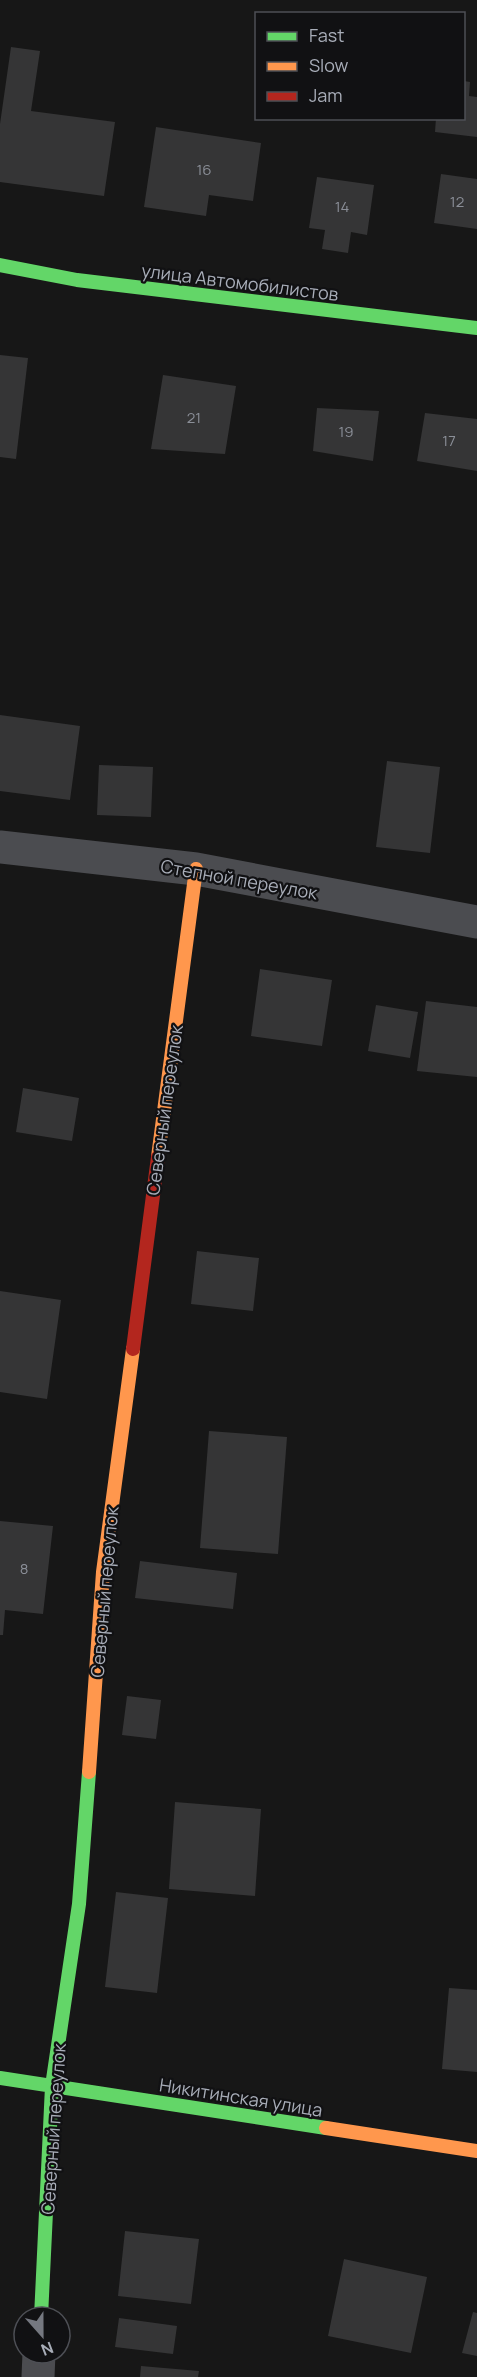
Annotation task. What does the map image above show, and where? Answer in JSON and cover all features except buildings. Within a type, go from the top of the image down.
[{"type":"street","name":"улица Автомобилистов","points":[[0,265],[77,280],[477,328]]},
{"type":"street","name":"Степной переулок","points":[[0,847],[196,869],[477,922]]},
{"type":"street","name":"Северный переулок","points":[[42,2305],[52,2086],[80,1904],[103,1572],[196,869]]},
{"type":"street","name":"Никитинская улица","points":[[0,2078],[477,2151]]},
{"type":"traffic: fast","points":[[0,265],[77,280],[477,328]]},
{"type":"traffic: fast","points":[[42,2305],[52,2086],[79,1904],[89,1772]]},
{"type":"traffic: fast","points":[[0,2078],[326,2128]]},
{"type":"traffic: slow","points":[[158,1157],[196,869]]},
{"type":"traffic: slow","points":[[89,1772],[103,1572],[133,1349]]},
{"type":"traffic: slow","points":[[326,2128],[477,2151]]},
{"type":"traffic: jam","points":[[133,1349],[158,1157]]}]
